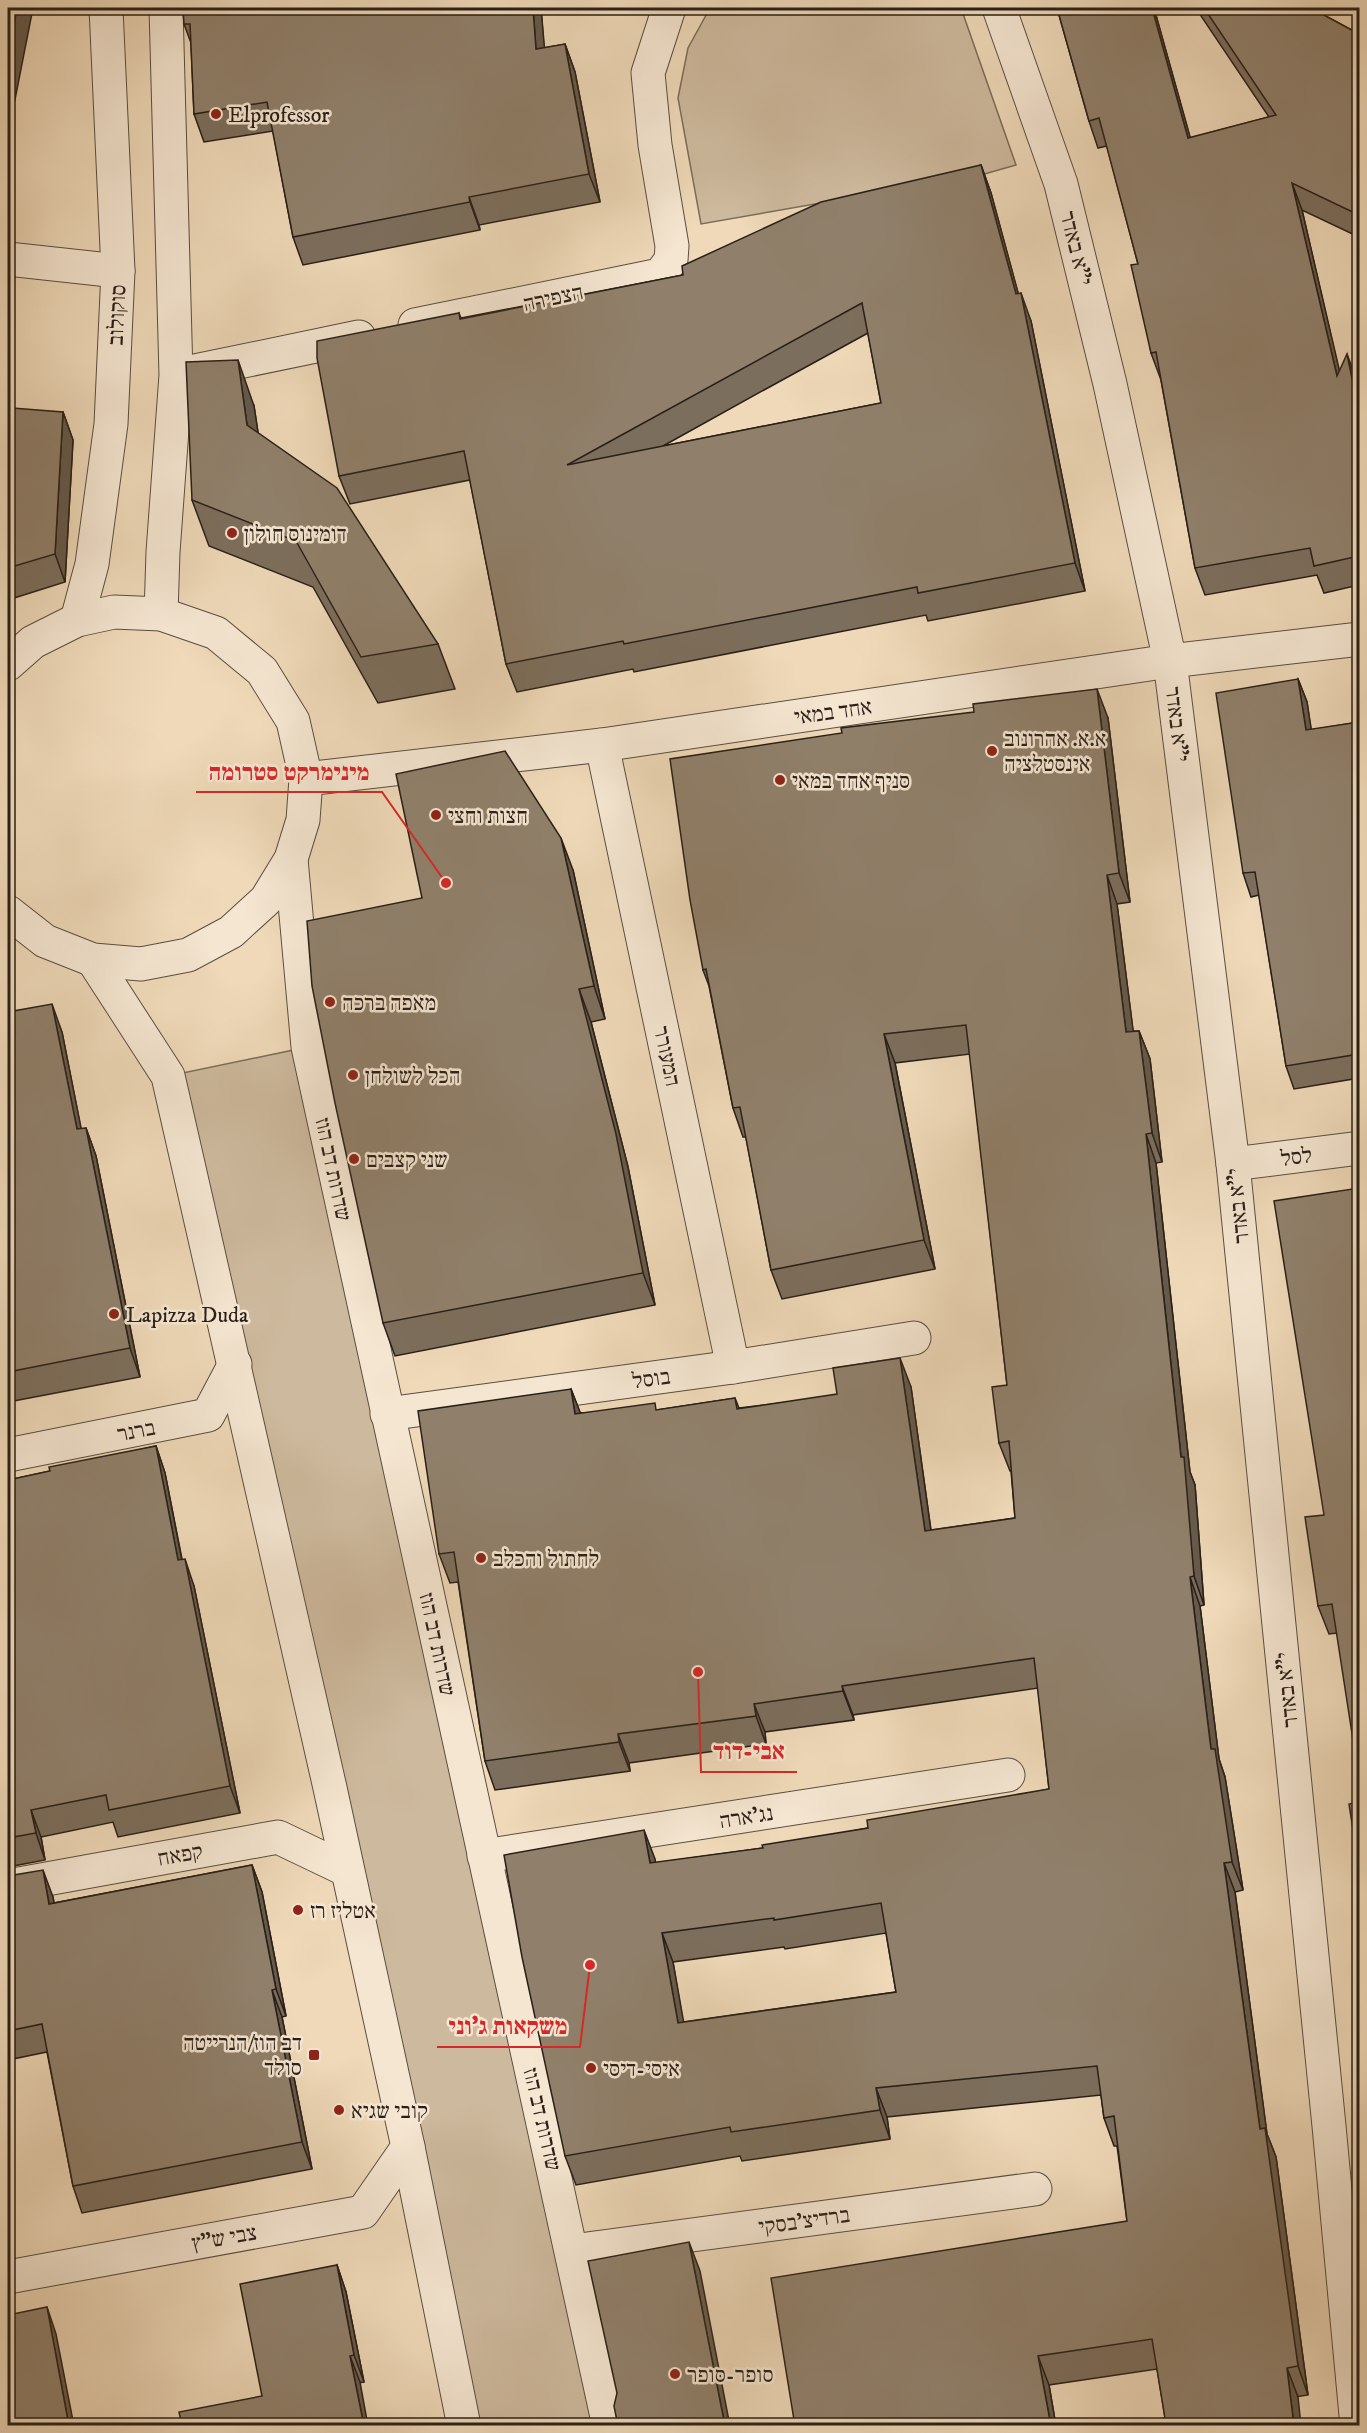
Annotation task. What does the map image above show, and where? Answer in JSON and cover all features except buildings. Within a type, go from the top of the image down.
[{"type":"street","name":"סוקולוב","points":[[77,620],[92,564],[111,424],[118,272],[106,8]]},
{"type":"street","points":[[160,614],[176,375],[166,8]]},
{"type":"street","name":"הצפירה","points":[[176,375],[660,275],[671,260],[672,246],[655,145],[648,73],[669,8]]},
{"type":"street","name":"י\"א באדר","points":[[999,8],[1061,184],[1110,384],[1170,662],[1233,1164],[1357,2426]]},
{"type":"street","points":[[8,259],[118,272]]},
{"type":"street","points":[[8,664],[33,642],[77,620],[114,612],[160,614],[216,633],[262,671],[293,721],[306,779],[303,820],[291,859],[266,900],[231,933],[188,955],[141,964],[93,960],[45,941],[8,912]]},
{"type":"street","name":"אחד במאי","points":[[306,779],[602,745],[1170,662],[1359,639]]},
{"type":"street","name":"המעורר","points":[[602,745],[733,1367]]},
{"type":"street","name":"שדרות דב הוז","points":[[291,859],[308,1047],[609,2426]]},
{"type":"street","points":[[93,960],[168,1076],[235,1364],[408,2147],[464,2426]]},
{"type":"street","name":"לסל","points":[[1233,1164],[1359,1148]]},
{"type":"street","name":"בוסל","points":[[387,1414],[733,1367],[914,1338]]},
{"type":"street","name":"ברנר","points":[[8,1455],[208,1415],[235,1364]]},
{"type":"street","name":"נג'ארה","points":[[484,1856],[1008,1775]]},
{"type":"street","name":"קפאח","points":[[8,1886],[278,1837],[347,1870]]},
{"type":"street","name":"צבי ש\"ץ","points":[[8,2277],[363,2212],[408,2147]]},
{"type":"street","name":"ברדיצ'בסקי","points":[[572,2251],[1035,2189]]},
{"type":"shaded area","points":[[710,8],[961,8],[1016,165],[981,175],[701,224],[678,98],[688,48]]},
{"type":"shaded area","points":[[308,1047],[609,2425],[464,2425],[168,1076]]},
{"type":"place","name":"Elprofessor","points":[[216,114]]},
{"type":"place","name":"דומינוס חולון","points":[[232,533]]},
{"type":"place","name":"א.א. אהרונוב אינסטלציה","points":[[992,751]]},
{"type":"place","name":"סניף אחד במאי","points":[[780,780]]},
{"type":"place","name":"חצות וחצי","points":[[436,815]]},
{"type":"place","name":"מינימרקט סטרומה","points":[[446,883]]},
{"type":"place","name":"מאפה ברכה","points":[[330,1002]]},
{"type":"place","name":"הכל לשולחן","points":[[353,1075]]},
{"type":"place","name":"שני קצבים","points":[[354,1159]]},
{"type":"place","name":"Lapizza Duda","points":[[114,1314]]},
{"type":"place","name":"לחתול והכלב","points":[[481,1558]]},
{"type":"place","name":"אבי-דוד","points":[[698,1672]]},
{"type":"place","name":"אטליז רז","points":[[298,1910]]},
{"type":"place","name":"משקאות ג'וני","points":[[590,1965]]},
{"type":"place","name":"דב הוז/הנרייטה סולד","points":[[314,2055]]},
{"type":"place","name":"איסי-דיסי","points":[[591,2068]]},
{"type":"place","name":"קובי שגיא","points":[[339,2110]]},
{"type":"place","name":"סופר-סופר","points":[[675,2374]]}]
